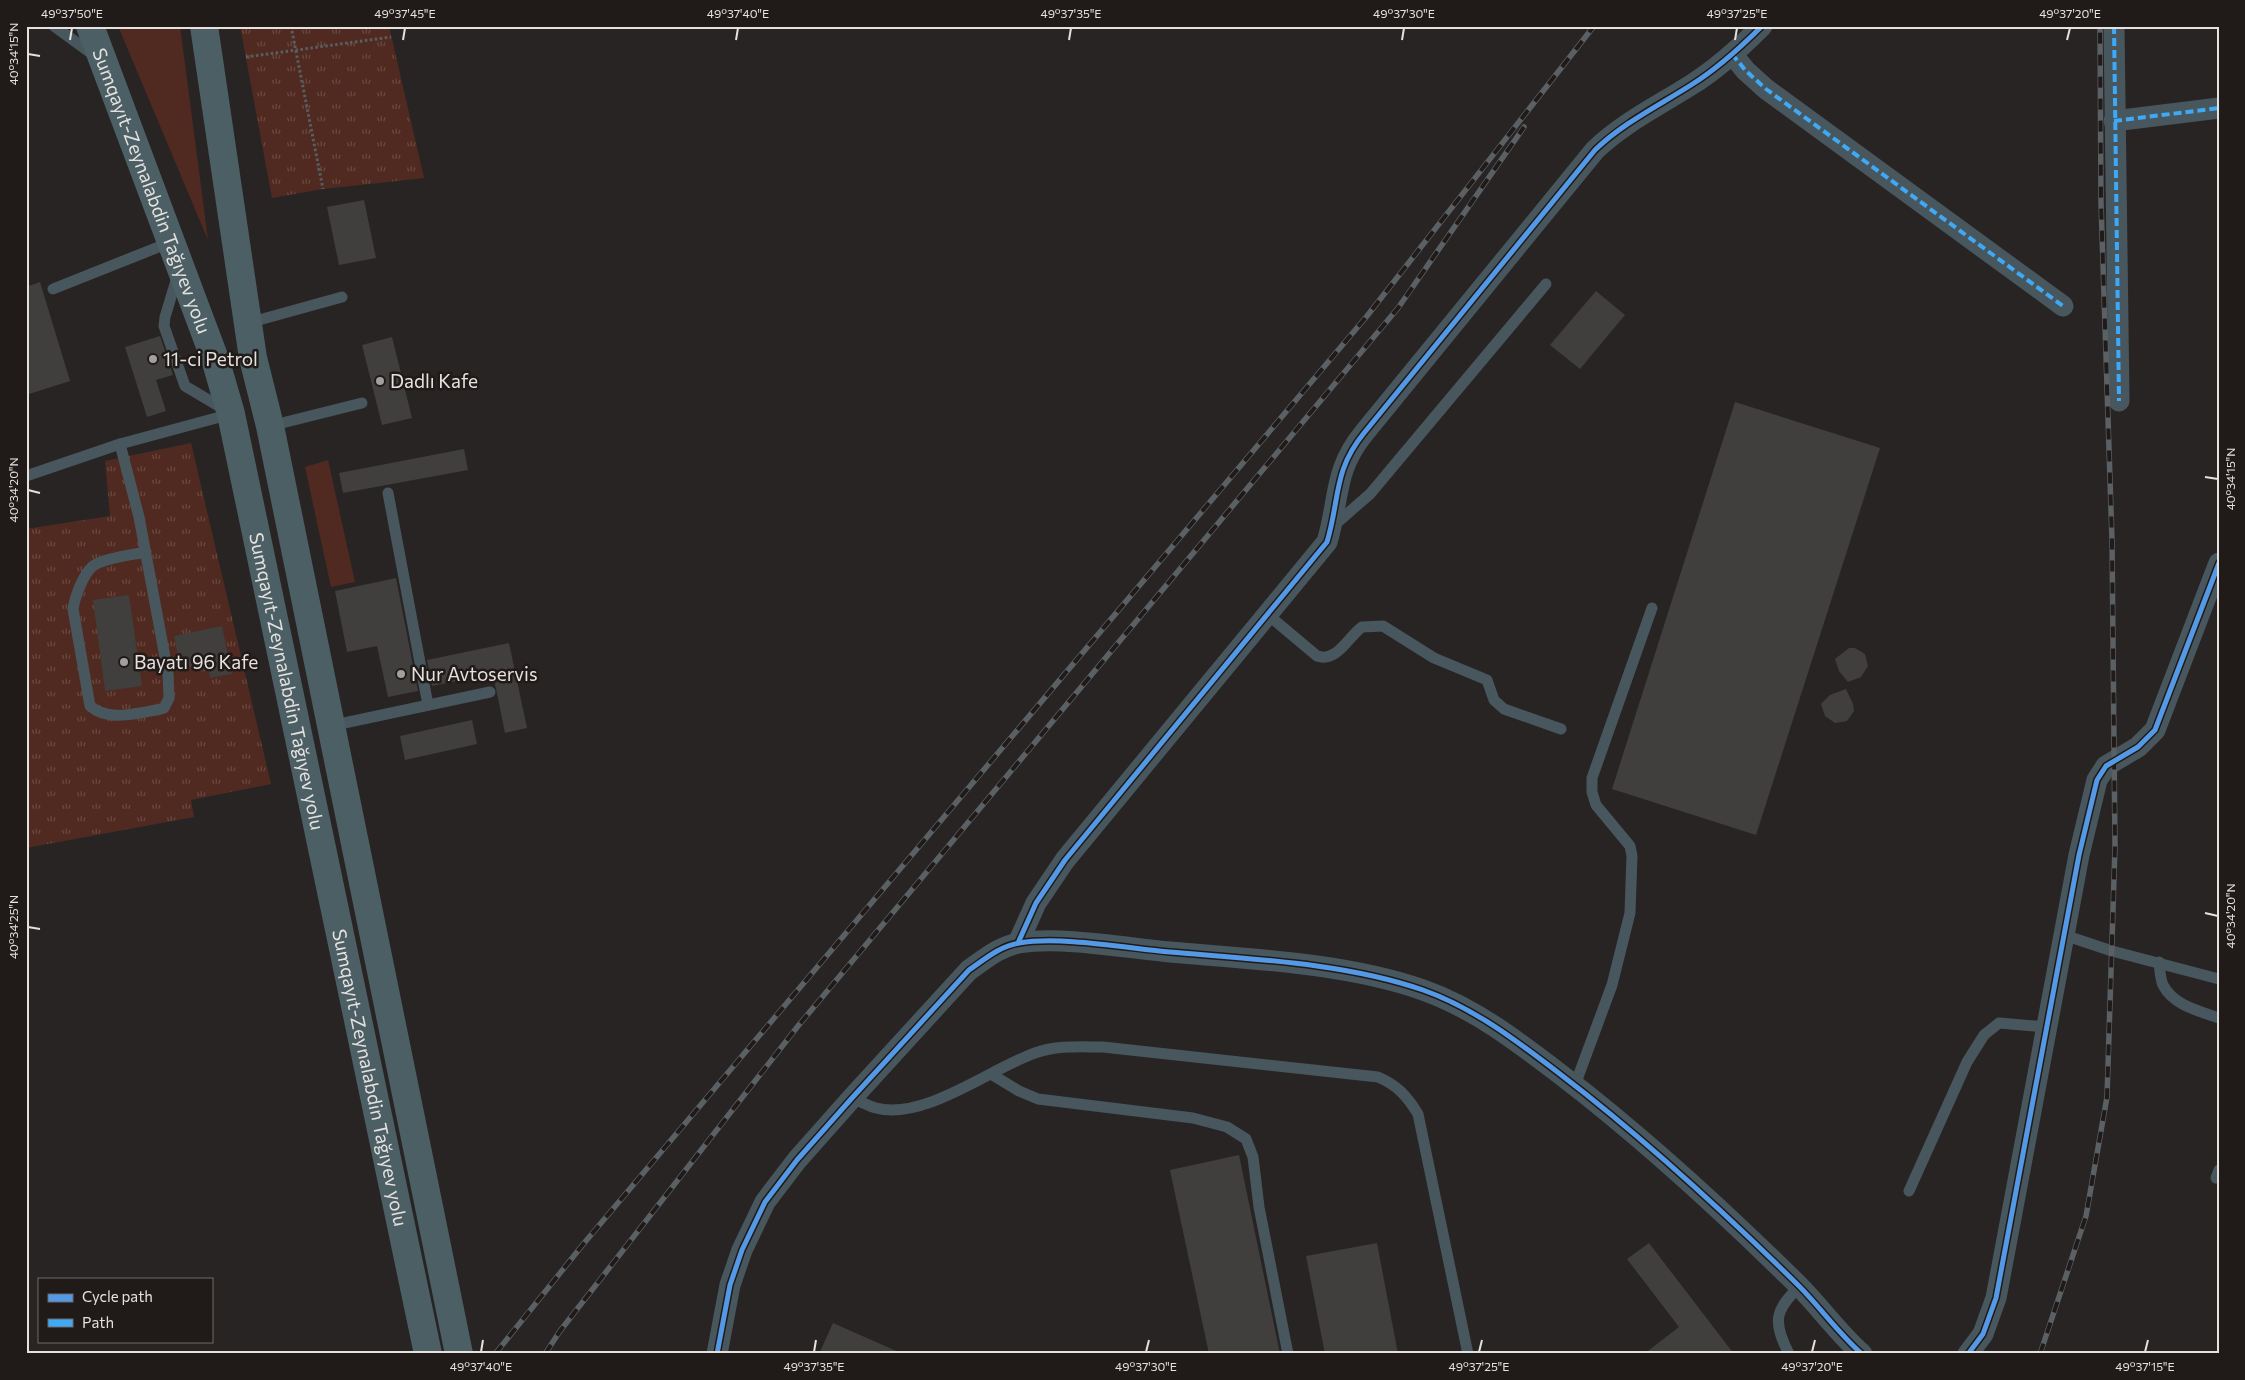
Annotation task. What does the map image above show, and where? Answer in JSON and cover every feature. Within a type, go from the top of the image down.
[{"type":"main road","name":"Sumqayıt-Zeynalabdin Tağıyev yolu","points":[[90,26],[216,362],[231,414],[428,1354]]},
{"type":"main road","name":"Sumqayıt-Zeynalabdin Tağıyev yolu","points":[[204,26],[253,358],[270,426],[459,1354]]},
{"type":"street","points":[[1018,943],[1036,903],[1065,860],[1267,614],[1315,559],[1327,542],[1340,476],[1352,448],[1595,150],[1613,132],[1693,84],[1732,54],[1762,26]]},
{"type":"street","points":[[2114,26],[2119,401]]},
{"type":"street","points":[[1732,54],[1766,89],[2063,306]]},
{"type":"street","points":[[2114,120],[2219,108]]},
{"type":"street","points":[[1968,1354],[1983,1334],[1996,1298],[2079,855],[2097,780],[2106,766],[2138,747],[2155,730],[2219,563]]},
{"type":"street","points":[[717,1354],[730,1285],[742,1250],[765,1202],[797,1160],[969,970],[995,952],[1018,943],[1061,942],[1249,959],[1368,974],[1423,990],[1470,1010],[1516,1040],[1574,1085],[1681,1174],[1799,1287],[1862,1354]]},
{"type":"lane","points":[[54,26],[104,63]]},
{"type":"lane","points":[[53,289],[171,242]]},
{"type":"lane","points":[[180,267],[165,316],[164,326],[185,386],[231,414]]},
{"type":"lane","points":[[1331,528],[1370,494],[1546,284]]},
{"type":"lane","points":[[248,323],[342,297]]},
{"type":"lane","points":[[270,426],[362,403]]},
{"type":"lane","points":[[26,476],[120,444],[231,414]]},
{"type":"lane","points":[[120,444],[140,517],[168,673],[169,698],[164,708],[158,710],[109,716],[98,713],[90,706],[73,609],[76,594],[92,567],[105,561],[146,552]]},
{"type":"lane","points":[[388,493],[428,705]]},
{"type":"lane","points":[[1574,1085],[1612,986],[1630,913],[1632,856],[1630,846],[1596,805],[1592,792],[1592,778],[1652,608]]},
{"type":"lane","points":[[1267,614],[1317,656],[1323,658],[1330,657],[1336,653],[1362,626],[1382,626],[1434,658],[1488,680],[1494,700],[1504,709],[1561,729]]},
{"type":"lane","points":[[330,726],[490,692]]},
{"type":"lane","points":[[2064,935],[2219,979]]},
{"type":"lane","points":[[2159,962],[2162,984],[2172,996],[2180,1003],[2219,1018]]},
{"type":"lane","points":[[1909,1191],[1967,1062],[1984,1035],[1999,1023],[2047,1027]]},
{"type":"lane","points":[[852,1098],[877,1108],[899,1109],[923,1106],[1035,1053],[1064,1046],[1103,1047],[1378,1077],[1392,1083],[1409,1099],[1418,1114],[1468,1354]]},
{"type":"lane","points":[[991,1074],[1019,1091],[1038,1099],[1193,1118],[1227,1127],[1246,1139],[1253,1157],[1259,1207],[1288,1354]]},
{"type":"lane","points":[[1789,1354],[1779,1330],[1778,1316],[1784,1301],[1799,1287]]},
{"type":"path","points":[[291,26],[323,189]]},
{"type":"path","points":[[246,57],[391,37]]},
{"type":"green space","points":[[118,26],[180,26],[208,240]]},
{"type":"green space","points":[[240,26],[389,26],[424,178],[323,189],[272,198]]},
{"type":"green space","points":[[191,443],[271,784],[191,800],[194,817],[26,848],[26,529],[110,516],[105,461]]},
{"type":"green space","points":[[328,460],[355,582],[331,587],[305,467]]},
{"type":"building","points":[[364,200],[376,258],[339,265],[327,207]]},
{"type":"building","points":[[40,282],[70,381],[26,395],[26,287]]},
{"type":"building","points":[[1596,291],[1625,315],[1580,369],[1550,345]]},
{"type":"building","points":[[160,336],[173,375],[156,380],[166,411],[147,417],[125,347]]},
{"type":"building","points":[[392,337],[412,418],[382,425],[362,345]]},
{"type":"building","points":[[1735,402],[1880,448],[1756,835],[1612,789]]},
{"type":"building","points":[[464,449],[468,470],[343,493],[339,473]]},
{"type":"building","points":[[396,578],[418,691],[388,697],[377,646],[347,652],[335,591]]},
{"type":"building","points":[[129,595],[142,686],[105,691],[93,600]]},
{"type":"building","points":[[222,626],[232,674],[210,678],[207,664],[181,669],[174,636]]},
{"type":"building","points":[[509,643],[527,728],[505,733],[493,674],[432,686],[427,660]]},
{"type":"building","points":[[1849,648],[1855,648],[1865,654],[1868,666],[1861,677],[1848,682],[1839,671],[1835,659]]},
{"type":"building","points":[[1846,689],[1854,711],[1847,721],[1835,723],[1825,716],[1821,704],[1830,695]]},
{"type":"building","points":[[472,720],[477,744],[405,760],[400,736]]},
{"type":"building","points":[[1239,1155],[1280,1354],[1209,1354],[1170,1170]]},
{"type":"building","points":[[1377,1243],[1398,1354],[1325,1354],[1306,1256]]},
{"type":"building","points":[[1649,1243],[1734,1354],[1644,1354],[1679,1327],[1627,1259]]},
{"type":"building","points":[[833,1323],[903,1354],[819,1354]]},
{"type":"railway","points":[[495,1354],[585,1242],[1367,316],[1594,26]]},
{"type":"railway","points":[[2040,1354],[2086,1216],[2107,1097],[2115,847],[2112,540],[2101,203],[2100,26]]},
{"type":"railway","points":[[545,1354],[560,1331],[798,1026],[1398,308],[1524,127]]},
{"type":"marked path","points":[[2114,26],[2119,401]]},
{"type":"marked path","points":[[1732,54],[1746,71],[1766,89],[2063,306]]},
{"type":"marked path","points":[[2114,121],[2219,108]]},
{"type":"cycle path","points":[[1018,943],[1036,903],[1065,860],[1327,542],[1342,473],[1354,447],[1364,433],[1595,150],[1617,131],[1710,72],[1762,26]]},
{"type":"cycle path","points":[[1968,1354],[1983,1334],[1996,1298],[2079,855],[2097,780],[2106,766],[2138,747],[2155,730],[2219,563]]},
{"type":"cycle path","points":[[717,1354],[730,1285],[742,1250],[765,1202],[797,1160],[969,970],[1005,947],[1036,941],[1094,943],[1330,968],[1393,981],[1442,997],[1494,1026],[1528,1049],[1653,1150],[1712,1202],[1806,1293],[1845,1338],[1862,1354]]},
{"type":"place","name":"11-ci Petrol","points":[[153,359]]},
{"type":"place","name":"Dadlı Kafe","points":[[380,381]]},
{"type":"place","name":"Bayatı 96 Kafe","points":[[124,662]]},
{"type":"place","name":"Nur Avtoservis","points":[[401,674]]}]
